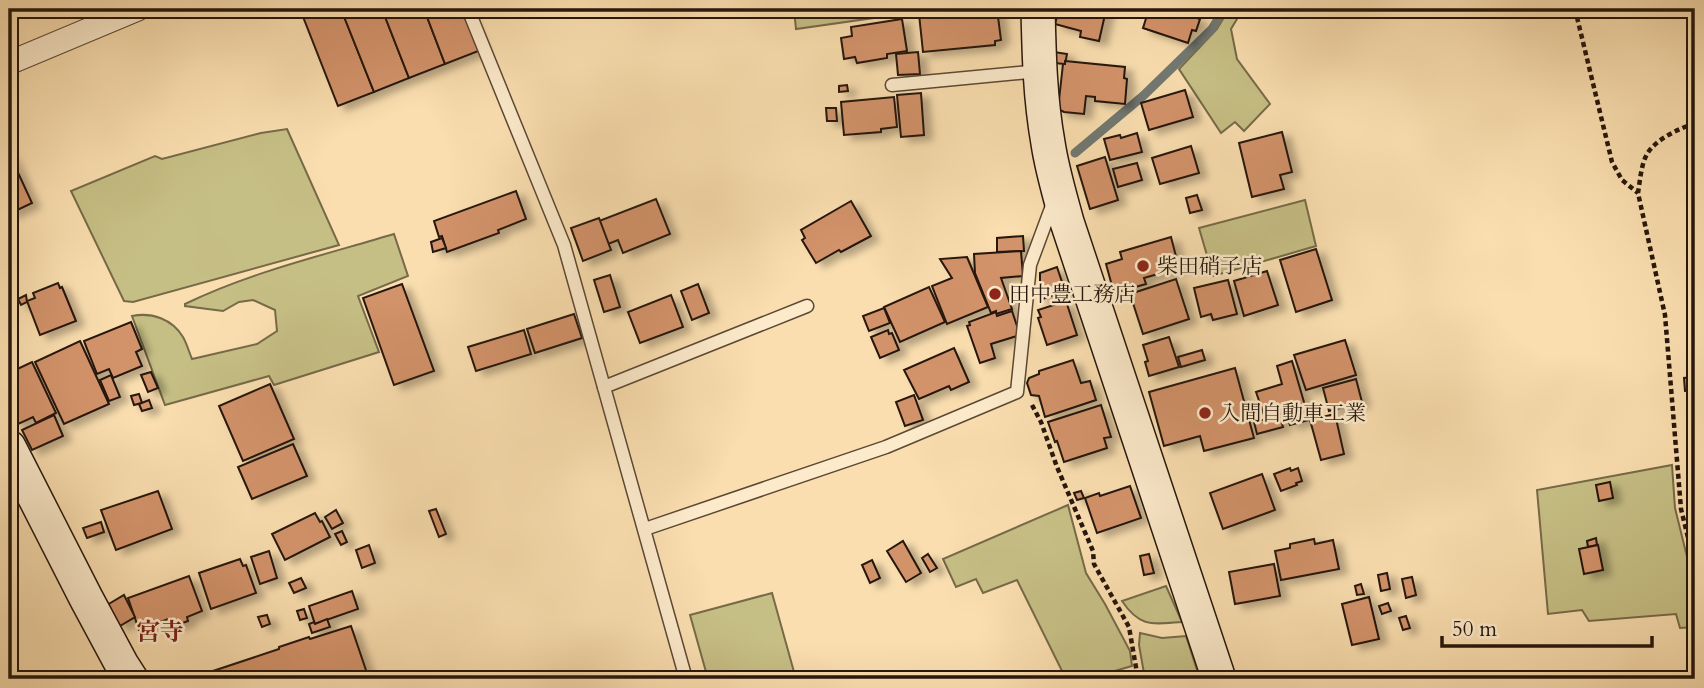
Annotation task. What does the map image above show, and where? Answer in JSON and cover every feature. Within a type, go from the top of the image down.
[{"type":"street","points":[[9,63],[138,9]]},
{"type":"street","points":[[1038,9],[1039,71],[1048,144],[1058,190],[1219,679]]},
{"type":"street","points":[[9,447],[131,679]]},
{"type":"lane","points":[[468,9],[564,246],[686,679]]},
{"type":"lane","points":[[892,85],[1039,71]]},
{"type":"lane","points":[[645,529],[886,447],[1017,392],[1030,265],[1058,190]]},
{"type":"lane","points":[[604,387],[807,306]]},
{"type":"path","points":[[1575,9],[1612,162],[1622,180],[1638,193]]},
{"type":"path","points":[[1695,123],[1660,141],[1647,154],[1638,193],[1665,315],[1681,509],[1695,566]]},
{"type":"path","points":[[1017,392],[1026,394],[1041,422],[1093,551],[1094,564],[1129,627],[1138,679]]},
{"type":"shaded area","points":[[794,9],[931,9],[796,29]]},
{"type":"shaded area","points":[[1229,9],[1243,9],[1231,29],[1237,59],[1270,104],[1244,131],[1235,122],[1221,133],[1179,69],[1217,29]]},
{"type":"shaded area","points":[[287,129],[339,245],[133,302],[124,301],[71,191],[155,156],[162,159],[261,133]]},
{"type":"shaded area","points":[[1305,200],[1316,246],[1213,276],[1199,228]]},
{"type":"shaded area","points":[[394,234],[408,276],[358,296],[379,352],[274,385],[269,376],[165,405],[132,316],[154,316],[167,321],[183,337],[192,359],[257,344],[277,331],[275,310],[253,300],[239,302],[223,311],[185,304],[262,273]]},
{"type":"shaded area","points":[[1672,465],[1675,508],[1695,589],[1695,627],[1680,628],[1676,614],[1589,621],[1582,610],[1548,614],[1537,490]]},
{"type":"shaded area","points":[[1068,505],[1086,573],[1130,651],[1132,666],[1087,679],[1066,679],[1017,580],[983,593],[976,579],[956,587],[943,559]]},
{"type":"shaded area","points":[[1166,586],[1182,622],[1141,620],[1122,601]]},
{"type":"shaded area","points":[[772,593],[796,679],[708,679],[690,615]]},
{"type":"shaded area","points":[[1140,633],[1162,638],[1186,636],[1200,679],[1145,679],[1139,645]]},
{"type":"building","points":[[300,9],[341,9],[374,92],[338,106]]},
{"type":"building","points":[[341,9],[382,9],[409,78],[374,92]]},
{"type":"building","points":[[382,9],[424,9],[445,64],[409,78]]},
{"type":"building","points":[[424,9],[465,9],[481,50],[445,64]]},
{"type":"building","points":[[997,9],[1001,40],[995,41],[995,45],[923,52],[919,14],[942,11],[943,15]]},
{"type":"building","points":[[1059,9],[1106,10],[1099,41],[1080,37],[1081,31],[1055,24]]},
{"type":"building","points":[[1149,9],[1175,9],[1200,19],[1196,31],[1192,30],[1188,43],[1143,28]]},
{"type":"building","points":[[902,19],[907,51],[887,54],[887,58],[857,63],[855,57],[844,59],[841,38],[852,36],[851,27]]},
{"type":"building","points":[[918,52],[920,74],[898,75],[896,54]]},
{"type":"building","points":[[1054,52],[1067,54],[1065,64],[1054,63]]},
{"type":"building","points":[[1065,61],[1125,67],[1125,104],[1095,101],[1095,97],[1086,96],[1084,114],[1058,109]]},
{"type":"building","points":[[847,85],[848,91],[839,92],[839,86]]},
{"type":"building","points":[[1185,90],[1193,117],[1149,130],[1141,103]]},
{"type":"building","points":[[921,93],[924,135],[901,137],[897,95]]},
{"type":"building","points":[[894,97],[897,127],[881,129],[881,132],[844,135],[841,102]]},
{"type":"building","points":[[826,108],[836,108],[837,121],[827,121]]},
{"type":"building","points":[[1282,132],[1292,172],[1280,175],[1284,189],[1252,197],[1239,143]]},
{"type":"building","points":[[1137,133],[1142,152],[1110,160],[1104,139]]},
{"type":"building","points":[[1191,146],[1199,173],[1160,184],[1152,158]]},
{"type":"building","points":[[9,153],[32,203],[9,214]]},
{"type":"building","points":[[1105,157],[1118,200],[1090,209],[1077,166]]},
{"type":"building","points":[[1137,163],[1142,180],[1118,187],[1113,169]]},
{"type":"building","points":[[516,191],[526,219],[498,230],[499,233],[447,252],[434,221]]},
{"type":"building","points":[[1197,195],[1202,210],[1190,213],[1186,198]]},
{"type":"building","points":[[656,199],[670,234],[623,253],[618,240],[608,244],[599,221]]},
{"type":"building","points":[[851,201],[871,236],[816,263],[802,240],[805,238],[801,230]]},
{"type":"building","points":[[599,218],[611,250],[583,261],[571,228]]},
{"type":"building","points":[[1023,236],[1024,251],[997,252],[997,238]]},
{"type":"building","name":"柴田硝子店","points":[[1171,237],[1179,268],[1144,278],[1146,284],[1114,293],[1106,264],[1122,259],[1120,252]]},
{"type":"building","points":[[442,238],[446,248],[433,252],[431,242]]},
{"type":"building","points":[[1316,249],[1332,300],[1296,312],[1280,260]]},
{"type":"building","name":"田中豊工務店","points":[[1021,251],[1023,276],[1001,278],[1012,309],[991,313],[975,273],[974,254]]},
{"type":"building","points":[[967,257],[988,307],[947,324],[932,286],[952,278],[940,259]]},
{"type":"building","points":[[1057,267],[1065,291],[1040,300],[1040,273]]},
{"type":"building","points":[[1267,271],[1278,305],[1244,316],[1234,281]]},
{"type":"building","points":[[610,275],[620,307],[604,312],[594,280]]},
{"type":"building","points":[[1176,279],[1189,319],[1143,334],[1130,294]]},
{"type":"building","points":[[1228,280],[1237,314],[1213,320],[1211,314],[1201,317],[1194,288]]},
{"type":"building","points":[[58,283],[76,321],[40,335],[27,301],[35,298],[33,293]]},
{"type":"building","points":[[402,284],[434,371],[394,385],[363,298]]},
{"type":"building","points":[[698,284],[709,313],[692,320],[681,291]]},
{"type":"building","points":[[929,287],[945,322],[900,342],[884,307]]},
{"type":"building","points":[[26,295],[27,302],[21,305],[18,299]]},
{"type":"building","points":[[671,295],[683,327],[640,343],[628,312]]},
{"type":"building","points":[[1066,301],[1077,335],[1047,345],[1038,310]]},
{"type":"building","points":[[884,308],[890,323],[869,331],[863,316]]},
{"type":"building","points":[[1012,311],[1020,335],[991,344],[995,358],[980,363],[967,326],[970,325],[969,322],[996,312],[997,316]]},
{"type":"building","points":[[574,314],[582,338],[535,353],[527,329]]},
{"type":"building","points":[[131,322],[142,349],[136,352],[142,366],[113,378],[109,369],[97,374],[84,341]]},
{"type":"building","points":[[524,330],[531,354],[476,371],[468,347]]},
{"type":"building","points":[[888,330],[899,350],[880,358],[871,337]]},
{"type":"building","points":[[1169,337],[1179,367],[1149,376],[1143,345]]},
{"type":"building","points":[[1345,340],[1356,375],[1306,390],[1294,355]]},
{"type":"building","points":[[80,341],[109,404],[64,424],[35,362]]},
{"type":"building","points":[[954,348],[969,382],[951,390],[949,386],[919,399],[904,370]]},
{"type":"building","points":[[1202,350],[1205,360],[1181,367],[1178,357]]},
{"type":"building","points":[[1073,360],[1081,383],[1090,381],[1096,400],[1045,417],[1039,396],[1031,395],[1027,383],[1029,378],[1039,374],[1039,371]]},
{"type":"building","points":[[1292,361],[1306,409],[1265,418],[1256,392],[1282,384],[1277,366]]},
{"type":"building","points":[[32,362],[56,413],[36,423],[33,417],[16,425],[9,410],[9,373]]},
{"type":"building","points":[[1235,368],[1254,438],[1204,451],[1200,436],[1164,446],[1149,392]]},
{"type":"building","points":[[151,372],[158,388],[148,392],[141,375]]},
{"type":"building","points":[[111,375],[120,397],[109,401],[100,380]]},
{"type":"building","points":[[1695,377],[1695,390],[1685,391],[1684,378]]},
{"type":"building","points":[[1356,379],[1362,402],[1329,411],[1323,388]]},
{"type":"building","points":[[270,384],[294,439],[243,461],[219,406]]},
{"type":"building","points":[[139,394],[142,403],[134,405],[131,396]]},
{"type":"building","points":[[914,395],[923,420],[905,426],[896,402]]},
{"type":"building","points":[[149,400],[152,408],[142,411],[139,404]]},
{"type":"building","points":[[1101,405],[1111,437],[1104,438],[1107,448],[1064,462],[1048,422]]},
{"type":"building","points":[[1309,410],[1312,419],[1290,425],[1287,416]]},
{"type":"building","points":[[1335,414],[1344,454],[1321,460],[1310,420]]},
{"type":"building","points":[[54,415],[63,436],[32,450],[22,430]]},
{"type":"building","points":[[1280,416],[1283,427],[1257,434],[1254,422]]},
{"type":"building","points":[[293,444],[307,476],[252,499],[238,467]]},
{"type":"building","points":[[1290,468],[1291,471],[1298,468],[1302,481],[1281,491],[1274,474]]},
{"type":"building","points":[[1262,474],[1275,510],[1223,529],[1210,493]]},
{"type":"building","points":[[1610,482],[1613,498],[1599,501],[1596,485]]},
{"type":"building","points":[[1130,486],[1141,518],[1097,533],[1085,498]]},
{"type":"building","points":[[158,491],[172,529],[116,550],[101,510]]},
{"type":"building","points":[[1081,491],[1084,498],[1077,500],[1074,493]]},
{"type":"building","points":[[436,509],[446,534],[439,537],[429,511]]},
{"type":"building","points":[[336,510],[343,523],[332,529],[325,517]]},
{"type":"building","points":[[315,513],[330,537],[285,560],[272,534]]},
{"type":"building","points":[[101,522],[104,532],[87,538],[83,528]]},
{"type":"building","points":[[342,531],[347,542],[341,545],[335,534]]},
{"type":"building","points":[[1596,538],[1597,545],[1588,547],[1587,541]]},
{"type":"building","points":[[1314,539],[1315,544],[1333,540],[1339,569],[1281,580],[1275,551],[1290,548],[1290,544]]},
{"type":"building","points":[[903,541],[921,573],[906,582],[887,551]]},
{"type":"building","points":[[369,545],[375,563],[362,568],[356,550]]},
{"type":"building","points":[[1598,545],[1603,570],[1584,574],[1579,549]]},
{"type":"building","points":[[269,551],[277,578],[260,584],[251,557]]},
{"type":"building","points":[[928,554],[937,568],[930,572],[922,558]]},
{"type":"building","points":[[1149,554],[1154,573],[1144,575],[1140,556]]},
{"type":"building","points":[[240,559],[243,566],[246,565],[256,593],[211,609],[199,573]]},
{"type":"building","points":[[872,560],[880,578],[870,583],[862,565]]},
{"type":"building","points":[[1274,564],[1280,596],[1235,604],[1229,572]]},
{"type":"building","points":[[1387,573],[1390,589],[1381,591],[1378,575]]},
{"type":"building","points":[[189,576],[202,611],[187,617],[188,621],[174,626],[171,618],[139,630],[128,598]]},
{"type":"building","points":[[1412,577],[1416,595],[1406,598],[1402,579]]},
{"type":"building","points":[[301,578],[306,588],[294,593],[289,583]]},
{"type":"building","points":[[1361,584],[1364,594],[1357,595],[1355,586]]},
{"type":"building","points":[[352,591],[358,609],[315,624],[309,606]]},
{"type":"building","points":[[124,595],[135,617],[120,626],[107,605]]},
{"type":"building","points":[[1369,597],[1379,639],[1352,645],[1342,604]]},
{"type":"building","points":[[1388,603],[1391,611],[1382,614],[1379,606]]},
{"type":"building","points":[[304,609],[307,618],[300,620],[297,611]]},
{"type":"building","points":[[267,615],[270,624],[262,627],[258,617]]},
{"type":"building","points":[[1406,616],[1410,628],[1403,630],[1399,618]]},
{"type":"building","points":[[327,619],[330,627],[312,633],[309,624]]},
{"type":"building","points":[[351,626],[369,679],[209,679],[207,673],[309,637],[310,639]]},
{"type":"waterway","points":[[1075,153],[1143,96],[1212,29],[1224,9]]},
{"type":"place","name":"柴田硝子店","points":[[1143,266]]},
{"type":"place","name":"田中豊工務店","points":[[995,294]]},
{"type":"place","name":"入間自動車工業","points":[[1205,413]]},
{"type":"district","name":"宮寺","points":[[160,632]]}]
